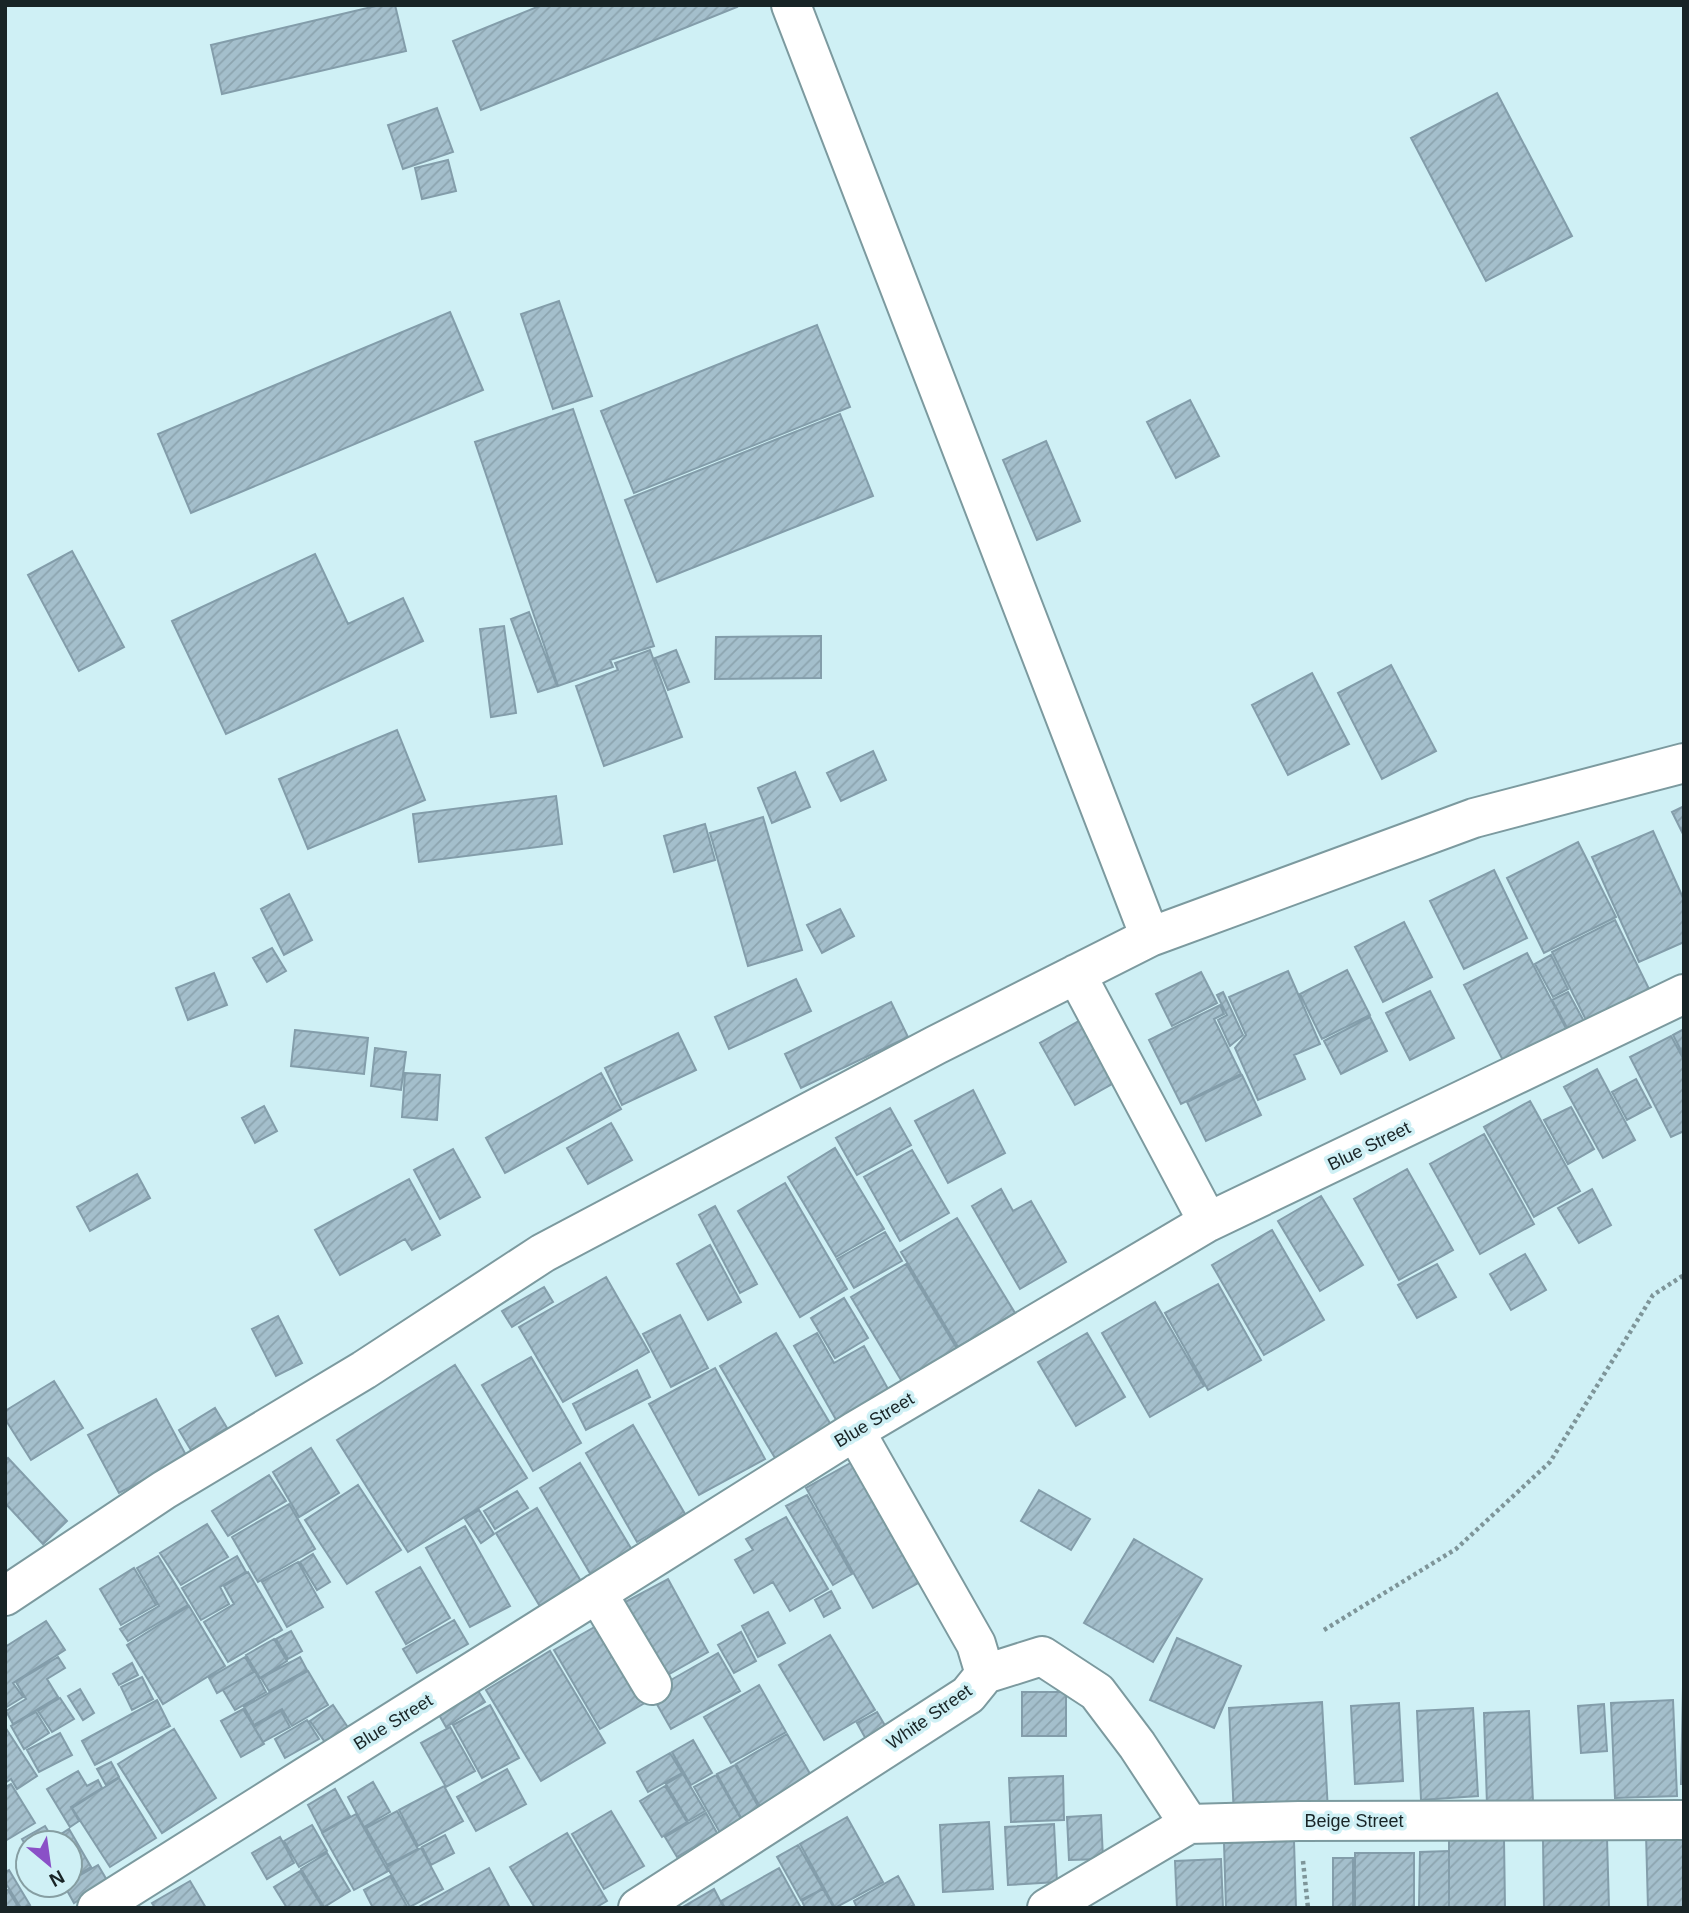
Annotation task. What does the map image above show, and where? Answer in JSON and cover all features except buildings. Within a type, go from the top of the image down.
[{"type":"street","points":[[791,5],[1150,937]]},
{"type":"street","points":[[5,1596],[164,1490],[364,1370],[543,1253],[936,1045],[1150,937],[1474,818],[1684,763]]},
{"type":"street","points":[[1076,974],[1208,1222]]},
{"type":"street","name":"Blue Street","points":[[110,1904],[855,1431],[1208,1222],[1684,994]]},
{"type":"street","name":"White Street","points":[[638,1908],[968,1695],[985,1674],[976,1644],[855,1431]]},
{"type":"street","points":[[597,1593],[652,1685]]},
{"type":"street","points":[[985,1674],[1042,1656],[1097,1692],[1138,1745],[1189,1824]]},
{"type":"street","name":"Beige Street","points":[[1047,1908],[1189,1824],[1299,1821],[1684,1820]]},
{"type":"path","points":[[1324,1630],[1456,1549],[1550,1462],[1653,1295],[1684,1275]]},
{"type":"path","points":[[1299,1821],[1308,1908]]}]
